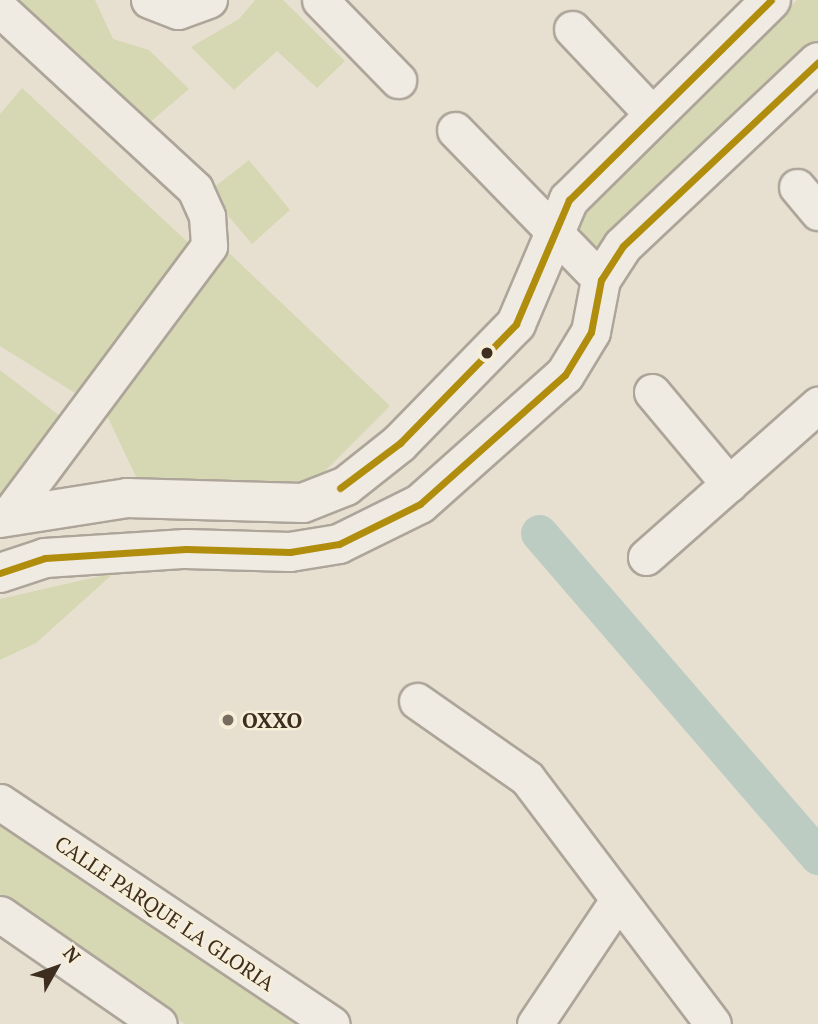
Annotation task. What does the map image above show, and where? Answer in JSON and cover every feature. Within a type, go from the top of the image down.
[{"type":"street","points":[[149,0],[178,11],[209,0]]},
{"type":"street","points":[[320,0],[398,80]]},
{"type":"street","points":[[5,516],[127,498],[303,503],[346,486],[400,443],[516,324],[550,231],[569,200],[771,0]]},
{"type":"street","points":[[0,9],[195,189],[207,216],[208,246],[5,516]]},
{"type":"street","points":[[572,29],[653,115]]},
{"type":"street","points":[[0,573],[45,558],[186,549],[290,552],[339,544],[387,523],[420,504],[565,375],[591,332],[601,280],[623,246],[818,62]]},
{"type":"street","points":[[455,130],[550,231],[601,280]]},
{"type":"street","points":[[652,392],[729,484]]},
{"type":"street","points":[[646,557],[818,405]]},
{"type":"street","points":[[417,701],[527,778],[713,1024]]},
{"type":"street","name":"CALLE PARQUE LA GLORIA","points":[[0,802],[331,1024]]},
{"type":"street","points":[[535,1024],[618,900]]},
{"type":"street","points":[[0,914],[159,1024]]},
{"type":"green space","points":[[2,0],[95,0],[113,39],[149,50],[189,89],[149,123]]},
{"type":"green space","points":[[255,0],[283,0],[345,61],[317,88],[277,51],[234,90],[191,47],[239,19]]},
{"type":"green space","points":[[797,0],[818,0],[818,45],[600,259],[566,227]]},
{"type":"green space","points":[[22,88],[194,248],[75,393],[0,346],[0,114]]},
{"type":"green space","points":[[249,160],[290,210],[252,244],[208,192]]},
{"type":"green space","points":[[228,252],[390,406],[310,486],[138,481],[102,405]]},
{"type":"green space","points":[[0,370],[60,416],[0,499]]},
{"type":"green space","points":[[114,573],[36,643],[0,660],[0,599]]},
{"type":"green space","points":[[0,817],[309,1024],[185,1024],[0,896]]},
{"type":"waterway","points":[[539,533],[818,856]]},
{"type":"transit line","points":[[340,488],[400,443],[516,324],[569,200],[771,0]]},
{"type":"transit line","points":[[0,573],[45,558],[186,549],[290,552],[339,544],[420,504],[565,375],[591,332],[601,280],[623,246],[818,62]]},
{"type":"place","name":"OXXO","points":[[228,720]]}]
